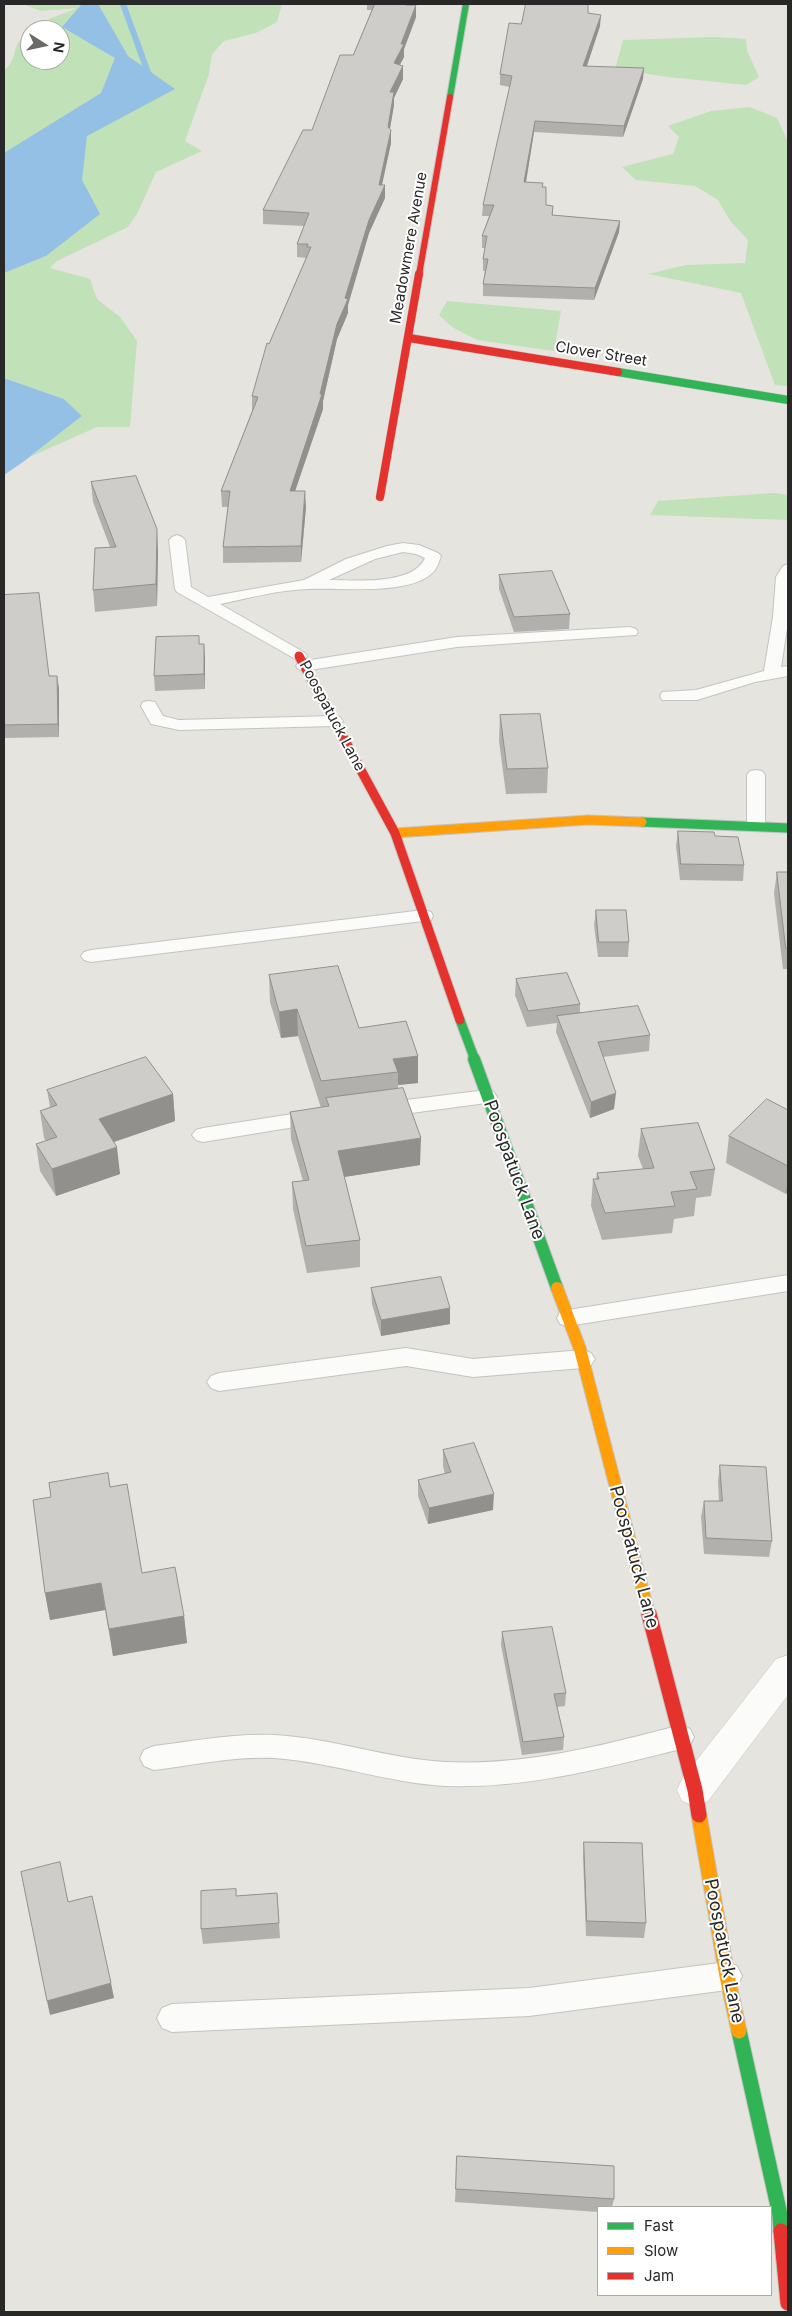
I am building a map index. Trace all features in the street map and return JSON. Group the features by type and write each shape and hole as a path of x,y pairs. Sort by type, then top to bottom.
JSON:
{"street":[{"name":"Meadowmere Avenue","path":"380,497 466,4"},
{"name":"Clover Street","path":"409,338 788,400"},
{"name":"Poospatuck Lane","path":"302,661 395,833 487,1097 583,1359 695,1790 727,1976 780,2215 788,2303"},
{"path":"395,833 588,820 788,828"},
{"path":"695,1790 788,1669"}],"lane":[{"name":"Poospatuck Lane","path":"177,540 183,589 302,661"},
{"path":"206,602 307,584 360,585 399,582 421,575 428,570 432,564 433,556 426,551 412,548 383,550 307,584"},
{"path":"772,674 781,617 784,577 788,569"},
{"path":"302,661 457,642 630,632"},
{"path":"668,696 697,695 752,678 788,671"},
{"path":"149,706 157,720 179,725 334,721"},
{"path":"756,775 756,826"},
{"path":"91,956 424,916"},
{"path":"365,1111 487,1097"},
{"path":"202,1135 337,1115"},
{"path":"568,1318 788,1283"},
{"path":"220,1382 406,1357 473,1368 583,1359"},
{"path":"154,1758 249,1748 288,1748 424,1771 468,1774 571,1762 630,1751 681,1737"},
{"path":"172,2018 529,2002 727,1976"}],"green space":[{"path":"22,4 282,4 277,22 256,33 224,41 212,54 209,74 185,141 202,151 156,172 137,214 128,227 57,261 50,268 90,279 97,299 120,317 137,341 130,427 97,427 30,457 82,416 64,399 4,378 4,273 46,256 4,246 4,70 12,60 20,40 20,70 70,70 70,20 48,20 77,8 41,11"},
{"path":"714,37 746,39 747,51 759,77 746,85 668,77 615,69 623,40"},
{"path":"750,107 777,118 788,142 788,386 775,385 741,293 648,274 686,265 745,263 748,240 731,222 718,200 695,186 636,180 622,167 673,154 679,137 668,126 711,111"},
{"path":"447,301 561,311 554,351 477,340 452,327 439,315"},
{"path":"774,493 788,495 788,520 650,515 658,501"}],"water":[{"path":"82,4 98,4 128,56 175,89 87,136 82,180 100,214 46,256 4,273 4,153 101,93 115,58 70,32 70,20 68,20"},
{"path":"4,378 64,399 82,416 4,475"}],"building":[{"path":"375,4 416,5 401,44 404,44 394,63 403,66 390,92 394,92 388,127 391,130 379,185 385,185 369,220 345,298 348,299 337,324 320,394 322,394 290,491 305,491 301,546 223,547 230,491 221,491 258,397 252,396 267,343 269,344 311,247 307,247 308,244 297,244 309,213 263,210 303,130 312,130 340,55 353,55"},
{"path":"526,4 588,4 588,13 601,15 583,66 644,68 624,126 535,121 524,182 543,183 542,187 546,187 546,205 553,206 552,215 620,221 595,288 483,284 488,259 483,259 487,236 482,236 494,205 483,205 512,76 500,74 509,23 521,24"},
{"path":"136,476 157,529 156,584 93,590 95,548 116,547 91,482"},
{"path":"552,571 570,614 514,617 499,575"},
{"path":"39,593 49,676 57,676 58,724 4,725 4,595"},
{"path":"199,636 199,644 204,644 204,674 154,676 156,637"},
{"path":"540,714 548,768 507,769 500,715"},
{"path":"678,831 714,832 715,836 738,837 744,865 681,864"},
{"path":"777,872 788,872 788,948 786,948"},
{"path":"596,910 626,910 629,942 599,942"},
{"path":"338,966 359,1028 406,1021 418,1056 393,1059 398,1072 321,1081 297,1009 279,1012 269,975"},
{"path":"567,973 580,1004 528,1011 516,979"},
{"path":"638,1006 650,1035 598,1042 616,1093 591,1102 557,1016"},
{"path":"146,1057 173,1094 99,1119 117,1147 52,1169 36,1144 57,1137 40,1111 57,1105 47,1090"},
{"path":"403,1088 421,1138 338,1151 360,1240 306,1246 292,1182 309,1180 290,1112 329,1106 326,1098"},
{"path":"767,1099 788,1110 788,1166 729,1136"},
{"path":"698,1123 715,1169 690,1172 697,1189 671,1192 675,1206 605,1213 593,1179 599,1179 597,1173 654,1168 641,1129"},
{"path":"441,1277 450,1308 381,1320 371,1288"},
{"path":"474,1443 494,1494 429,1508 418,1480 451,1472 443,1450"},
{"path":"720,1465 766,1467 772,1541 706,1538 704,1501 722,1501"},
{"path":"108,1473 110,1487 127,1484 142,1573 175,1567 184,1616 109,1629 101,1583 45,1593 33,1500 51,1497 49,1483"},
{"path":"552,1627 566,1693 554,1694 564,1737 523,1742 502,1632"},
{"path":"584,1842 642,1843 646,1923 587,1921"},
{"path":"60,1862 68,1902 92,1896 111,1983 47,2001 21,1872"},
{"path":"236,1889 236,1896 277,1893 279,1923 201,1929 201,1891"},
{"path":"457,2156 614,2166 614,2199 456,2189"}],"waterway":[{"path":"123,4 150,78 147,80"}],"traffic: fast":[{"path":"450,97 466,4"},
{"path":"618,372 788,400"},
{"path":"642,822 788,828"},
{"path":"460,1020 557,1288"},
{"path":"739,2031 780,2215 781,2231"}],"traffic: slow":[{"path":"395,833 588,820 642,822"},
{"path":"557,1288 580,1349 647,1607"},
{"path":"699,1815 727,1976 739,2031"}],"traffic: jam":[{"path":"380,497 450,97"},
{"path":"409,338 618,372"},
{"path":"299,656 395,833 460,1020"},
{"path":"647,1607 695,1790 699,1815"},
{"path":"781,2231 788,2303"}]}
